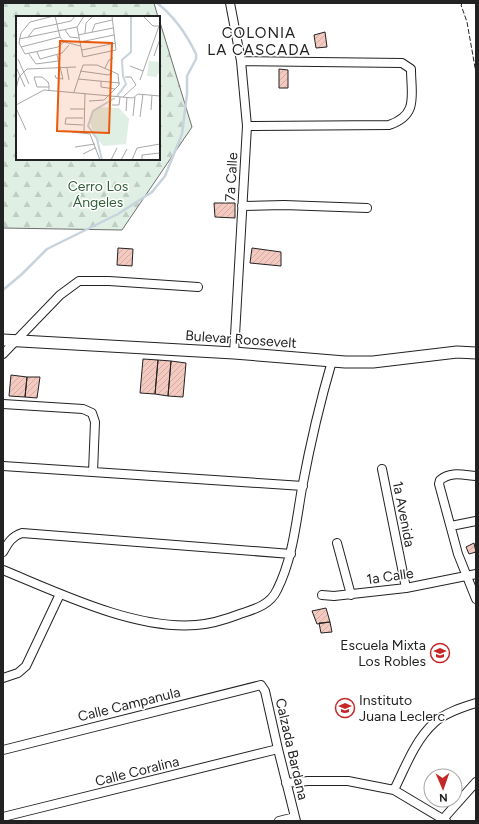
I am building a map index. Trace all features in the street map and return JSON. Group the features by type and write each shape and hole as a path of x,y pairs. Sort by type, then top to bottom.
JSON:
{"main road":[{"name":"Bulevar Roosevelt","path":"3,340 234,353 332,361 373,362 457,352 476,353"}],"street":[{"name":"7a Calle","path":"230,3 241,61 246,126 234,353"},
{"path":"241,61 402,63 411,69 411,107 407,116 399,122 388,125 246,126"},
{"path":"242,206 284,205 367,208"},
{"path":"3,354 60,295 80,281 110,281 198,287"},
{"path":"3,570 60,594 136,620 166,625 197,625 228,618 257,608 270,600 277,591 291,554 303,486 332,361"},
{"path":"3,404 83,409 92,413 96,422 93,472"},
{"path":"3,466 303,486"},
{"name":"1a Avenida","path":"382,469 406,588"},
{"path":"476,476 456,474 447,475 440,480 439,484 464,576 476,599"},
{"path":"451,526 476,521"},
{"path":"3,552 16,534 22,533 291,554"},
{"path":"337,543 351,595"},
{"name":"1a Calle","path":"322,595 351,595 406,588 476,574"},
{"path":"3,678 18,673 26,666 60,594"},
{"name":"Calzada Bardana","path":"261,685 265,691 286,783 296,819"},
{"name":"Calle Campanula","path":"3,750 261,685"},
{"path":"394,790 421,739 434,722 453,712 476,703"},
{"name":"Calle Coralina","path":"3,818 278,749"},
{"path":"286,783 308,781 348,781 394,790 445,820 476,782"},
{"path":"279,821 296,819"}],"green space":[{"name":"Cerro Los Ángeles","path":"3,3 154,3 158,16 16,16 16,160 160,160 160,22 192,127 122,230 3,228"}],"building":[{"path":"325,32 327,47 316,48 314,35"},
{"path":"279,69 288,70 288,88 279,88"},
{"path":"214,203 235,203 235,218 215,217"},
{"path":"118,248 133,249 132,266 117,265"},
{"path":"252,248 281,252 281,266 250,263"},
{"path":"143,359 158,360 155,394 140,393"},
{"path":"158,360 171,361 168,396 155,394"},
{"path":"171,361 186,363 183,397 168,396"},
{"path":"11,375 27,377 25,397 9,396"},
{"path":"27,377 40,377 37,398 25,397"},
{"path":"474,543 476,552 469,554 466,547"},
{"path":"326,608 330,622 317,624 312,611"},
{"path":"330,622 332,632 321,633 319,623"}],"waterway":[{"path":"3,290 22,274 47,249 118,214 152,192 165,176 182,134 187,94 187,76 196,59 196,54 180,26 157,3"}],"fence":[{"path":"463,3 461,5 467,22 476,73"}],"place":[{"name":"Escuela Mixta Los Robles","path":"440,653"},
{"name":"Instituto Juana Leclerc","path":"345,708"}],"district":[{"name":"COLONIA LA CASCADA","path":"259,42"}]}
